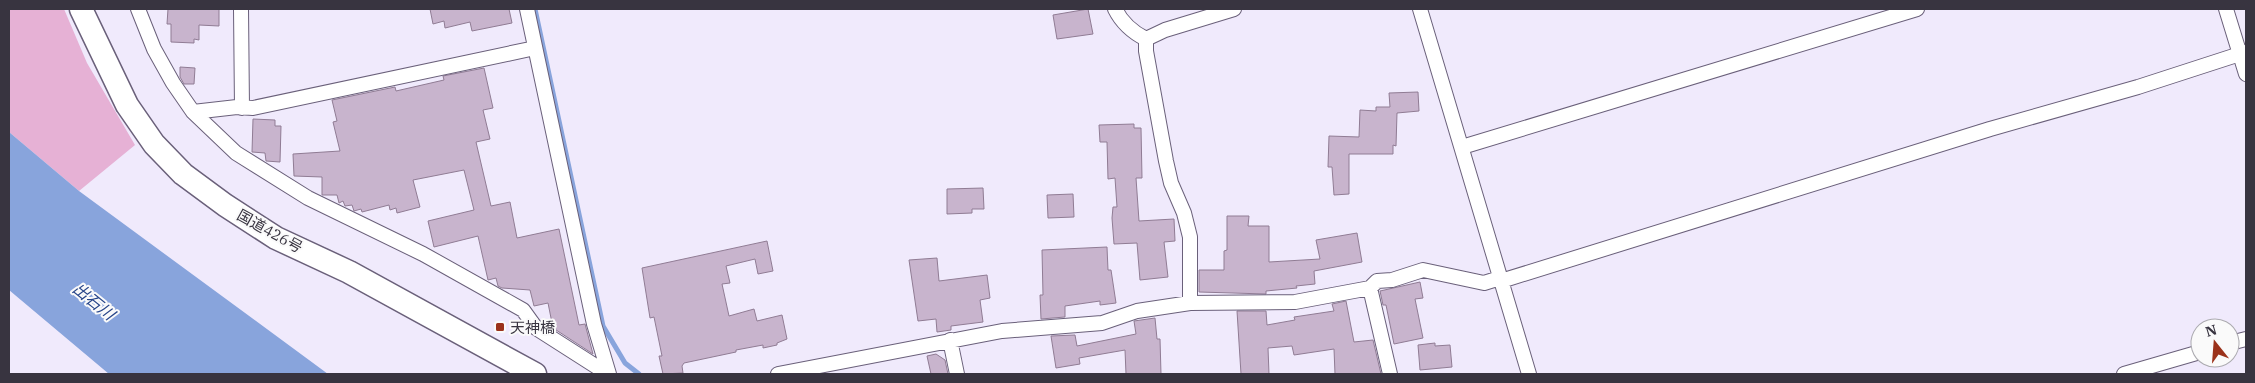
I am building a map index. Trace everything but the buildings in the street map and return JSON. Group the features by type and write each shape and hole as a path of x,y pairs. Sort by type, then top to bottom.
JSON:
{"highway":[{"name":"国道426号","path":"81,9 127,105 154,144 183,174 225,205 276,238 349,272 535,374"}],"street":[{"path":"138,9 154,49 173,83 193,112 236,153 308,198 423,254 523,310 536,328 609,374"},
{"path":"241,9 242,108"},
{"path":"527,9 594,324 609,374"},
{"path":"1115,9 1133,33 1146,39"},
{"path":"1146,39 1165,30 1234,9"},
{"path":"1420,9 1529,374"},
{"path":"1462,147 1917,9"},
{"path":"2226,9 2243,53 2246,74"},
{"path":"1146,39 1146,50 1166,162 1184,213 1190,237 1190,303"},
{"path":"193,112 253,108 535,48"},
{"path":"778,374 1002,331 1102,323 1137,310 1190,303 1295,302 1370,288 1378,281 1392,280 1423,270 1484,284 1990,129 2138,87 2243,53"},
{"path":"1370,288 1390,374"},
{"path":"950,340 957,374"},
{"path":"2124,374 2190,355"}],"shaded area":[{"path":"9,9 64,9 87,63 135,145 79,191 9,132"}],"water":[{"name":"出石川","path":"9,132 79,191 328,374 109,374 9,290"}],"waterway":[{"path":"535,9 603,326 625,363 639,374"}],"place":[{"name":"天神橋","path":"500,327"}]}
